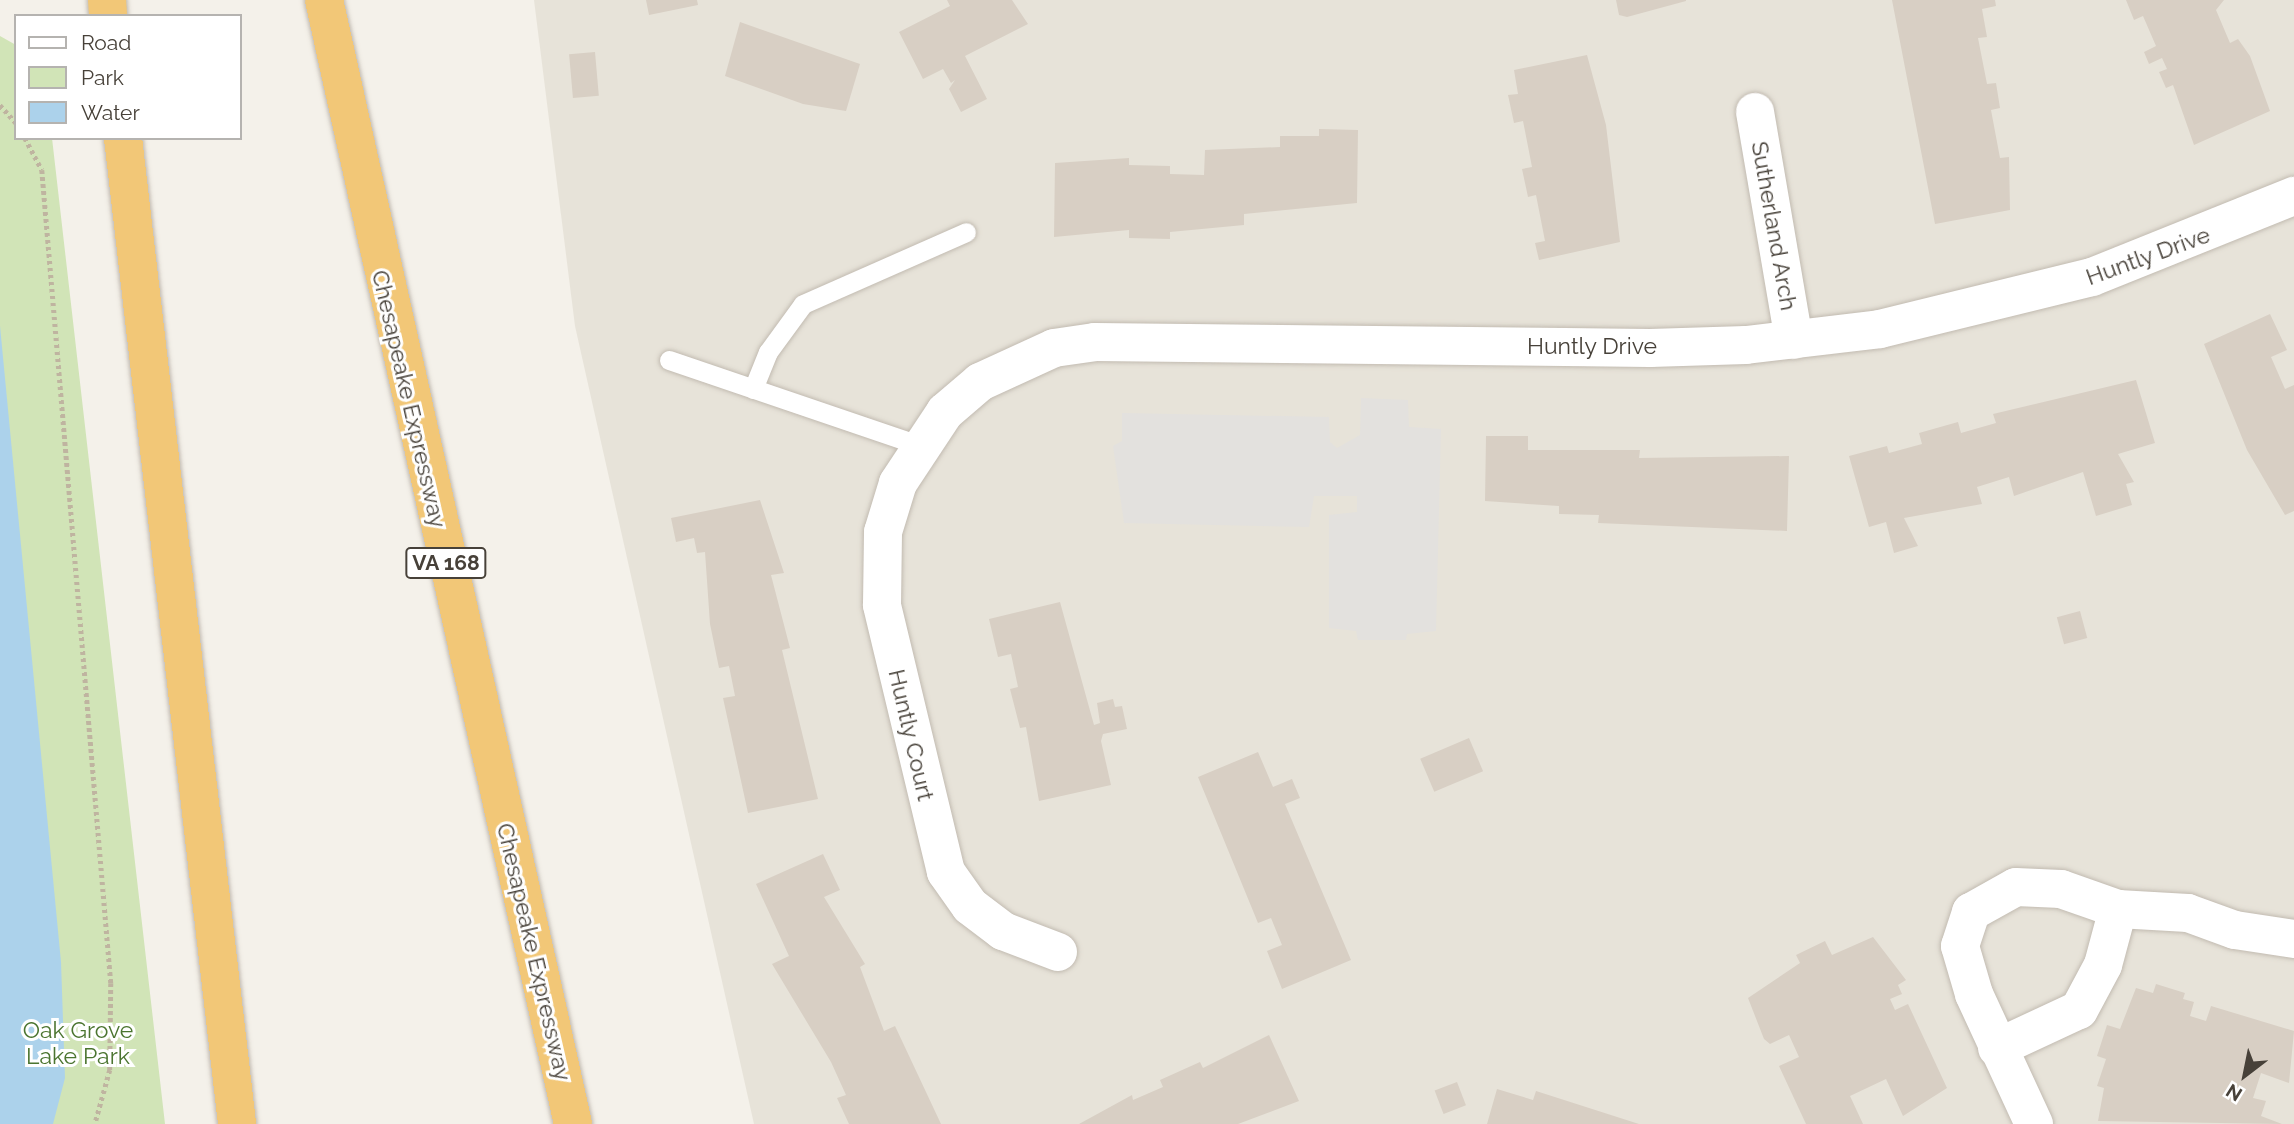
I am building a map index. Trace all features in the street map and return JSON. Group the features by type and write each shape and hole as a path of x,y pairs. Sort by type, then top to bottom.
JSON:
{"highway":[{"name":"Chesapeake Expressway","path":"324,0 573,1124"},
{"path":"123,140 237,1124"}],"street":[{"name":"Sutherland Arch","path":"1755,112 1794,340"},
{"name":"Huntly Drive","path":"915,452 980,382 1054,348 1095,342 1650,348 1794,340 1983,308 2092,278 2294,196"},
{"name":"Huntly Court","path":"915,452 883,532 882,605 934,839 970,906 1003,931 1058,952"},
{"path":"2034,1124 1997,1048 1960,946 1971,912 2016,887 2061,889 2118,909 2188,914 2235,930 2294,939"},
{"path":"1997,1048 2079,1010 2103,965 2118,909"}],"lane":[{"path":"753,389 768,352 803,304 966,232"},
{"path":"669,360 753,389 915,452"}],"path":[{"path":"0,105 14,121"},
{"path":"25,140 43,170 111,983 110,1070 95,1124"}],"shaded area":[{"path":"534,0 2294,0 2294,1124 754,1124 575,326"},
{"path":"1361,398 1408,400 1409,427 1441,429 1436,631 1407,634 1406,640 1358,640 1356,631 1329,628 1329,515 1357,512 1357,496 1314,496 1309,527 1124,523 1113,446 1122,441 1122,413 1329,417 1330,442 1337,448 1360,435"}],"green space":[{"name":"Oak Grove Lake Park","path":"0,36 14,44 14,140 52,140 165,1124 0,1124"}],"water":[{"path":"0,326 61,962 65,1078 53,1124 0,1124"}],"building":[{"path":"646,0 697,0 698,5 649,15"},
{"path":"947,0 1012,0 1028,24 965,56 987,99 961,112 949,89 955,80 951,83 943,69 923,79 899,32 950,6"},
{"path":"1616,0 1686,1 1627,17 1619,15"},
{"path":"1892,0 1995,0 1996,6 1982,9 1987,37 1978,38 1987,84 1996,83 2000,108 1991,110 2000,158 2009,157 2010,210 1935,224"},
{"path":"2126,0 2224,0 2216,10 2230,43 2238,39 2250,56 2270,111 2194,145 2173,85 2166,88 2159,72 2167,69 2162,58 2149,64 2144,52 2156,46 2143,16 2134,20"},
{"path":"740,22 860,64 846,111 803,104 725,76"},
{"path":"595,52 599,96 573,98 569,54"},
{"path":"1587,55 1606,125 1620,242 1539,260 1535,243 1545,241 1536,195 1528,197 1522,169 1532,167 1523,121 1514,123 1508,95 1518,94 1514,70"},
{"path":"1319,129 1358,130 1357,203 1244,214 1244,225 1170,232 1170,239 1129,238 1129,230 1054,237 1055,163 1129,158 1129,165 1170,166 1170,174 1204,175 1205,150 1280,147 1280,136 1319,136"},
{"path":"2270,314 2287,350 2271,357 2285,389 2294,385 2294,511 2285,515 2247,450 2204,344"},
{"path":"2136,380 2155,443 2118,454 2134,482 2126,484 2132,505 2096,516 2083,472 2014,496 2009,477 1977,487 1982,504 1904,518 1918,546 1894,553 1886,522 1869,527 1849,456 1887,446 1889,453 1922,444 1919,433 1958,422 1961,433 1996,423 1993,414"},
{"path":"1486,436 1528,436 1528,450 1640,450 1639,458 1789,456 1787,531 1598,523 1599,515 1559,514 1559,506 1485,501"},
{"path":"760,500 784,573 771,575 790,648 782,650 818,799 748,813 723,698 735,696 729,666 719,668 710,624 705,552 697,553 694,538 676,542 671,518"},
{"path":"1060,602 1094,725 1100,723 1097,703 1113,699 1115,707 1122,706 1127,729 1103,734 1101,741 1111,785 1039,801 1026,727 1020,728 1010,689 1018,687 1011,654 998,657 989,619"},
{"path":"2080,611 2087,638 2064,644 2057,617"},
{"path":"1469,738 1483,771 1434,792 1420,759"},
{"path":"1258,752 1273,787 1292,779 1300,798 1285,804 1351,960 1282,989 1267,951 1282,945 1271,918 1258,923 1198,777"},
{"path":"823,854 840,890 824,897 865,964 860,967 884,1031 895,1026 941,1124 849,1124 837,1098 846,1095 831,1062 772,964 789,956 756,884"},
{"path":"1873,937 1906,980 1898,985 1902,994 1890,999 1895,1010 1908,1004 1947,1088 1903,1116 1886,1079 1850,1096 1863,1124 1806,1124 1779,1066 1799,1057 1789,1035 1770,1044 1764,1039 1748,998 1800,963 1796,955 1825,941 1832,955"},
{"path":"2156,984 2185,993 2183,999 2194,1002 2190,1016 2206,1021 2211,1006 2294,1031 2289,1083 2261,1073 2253,1098 2266,1101 2261,1116 2282,1124 2098,1121 2104,1088 2097,1086 2106,1059 2097,1056 2107,1025 2120,1029 2136,988 2153,993"},
{"path":"1269,1035 1299,1101 1238,1124 1079,1124 1132,1095 1133,1100 1163,1087 1160,1080 1200,1062 1203,1068"},
{"path":"1457,1082 1466,1105 1444,1114 1435,1091"},
{"path":"1497,1089 1533,1100 1536,1091 1639,1124 1487,1124"}]}
